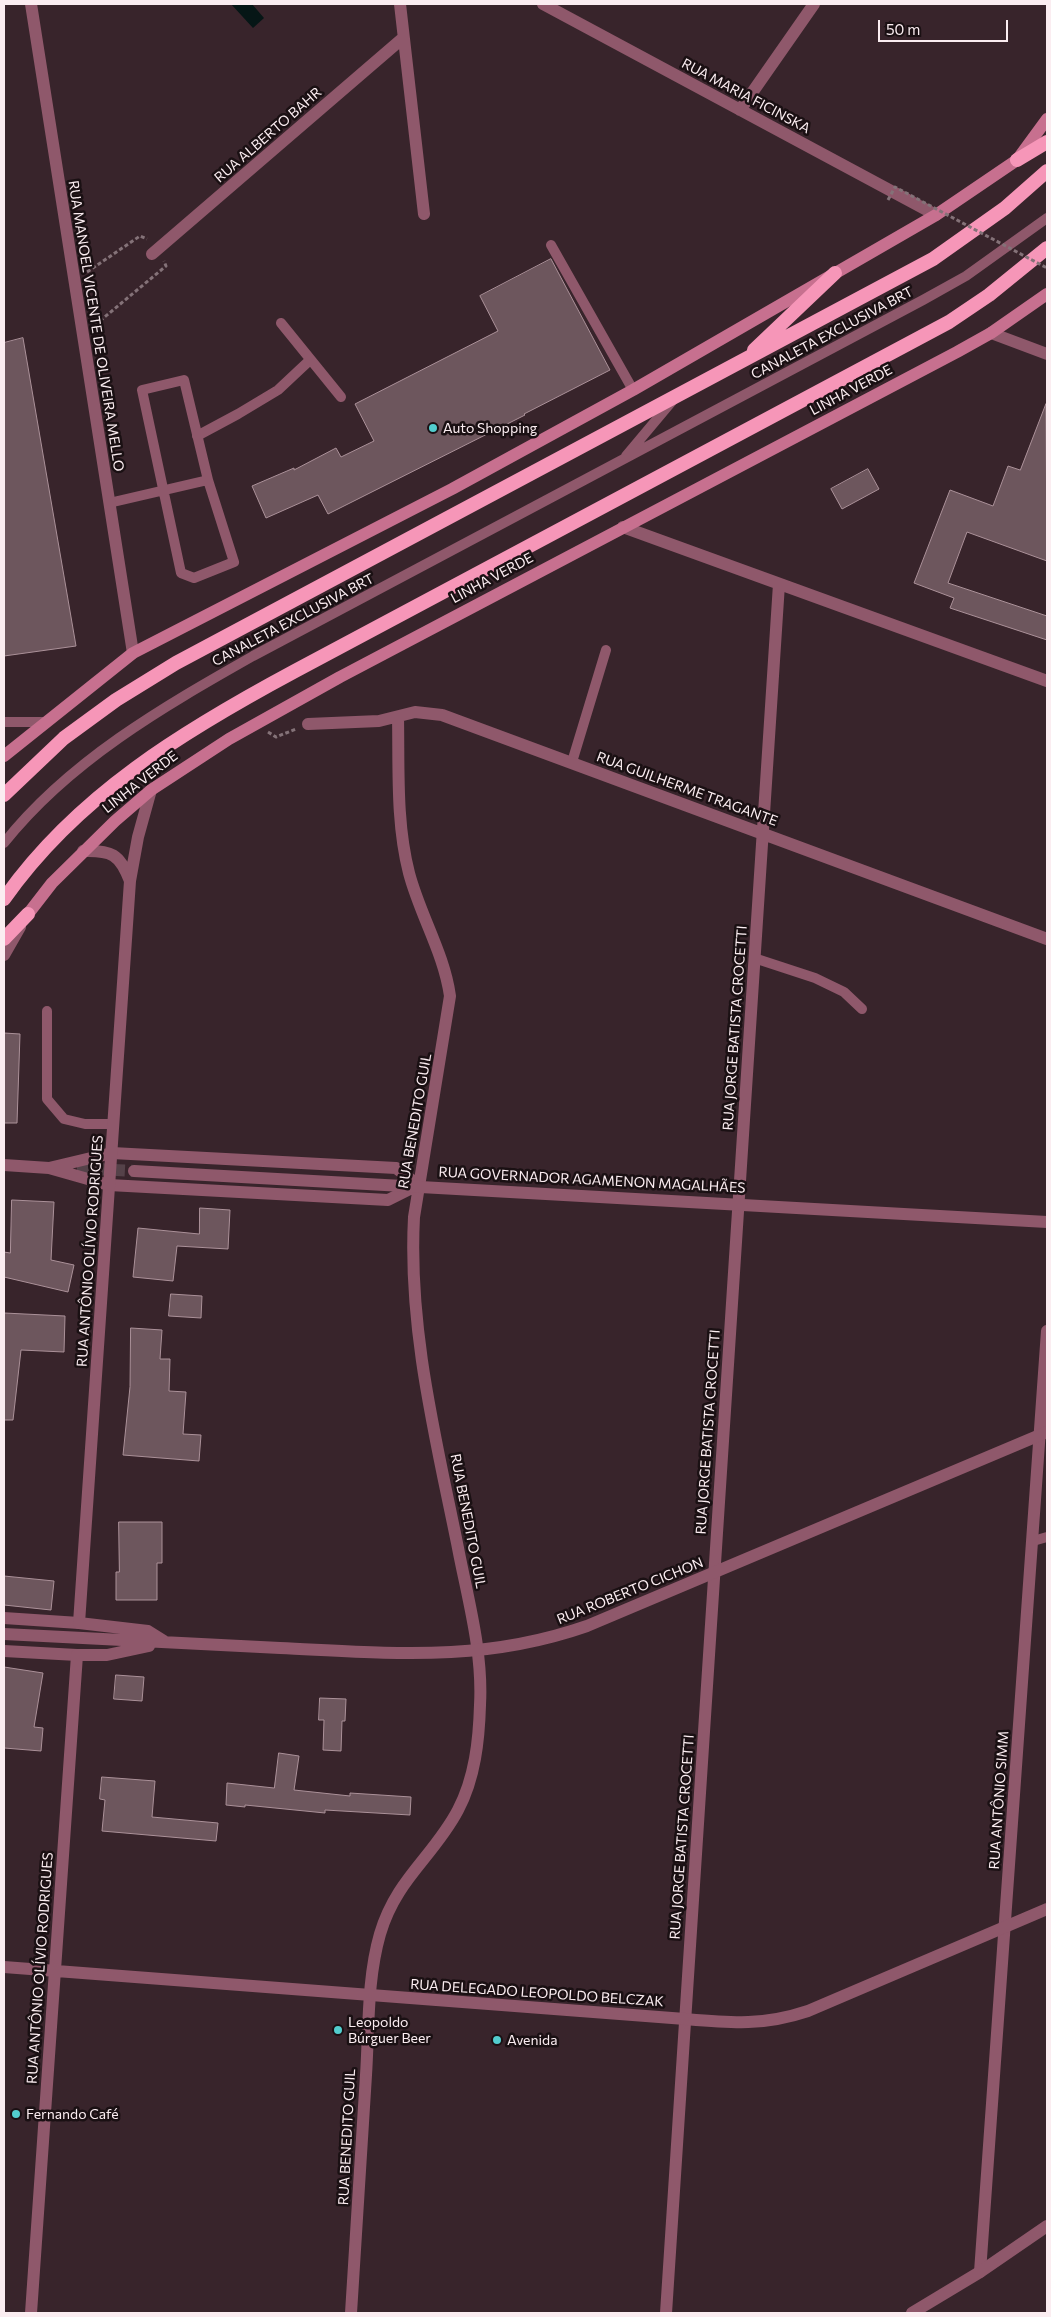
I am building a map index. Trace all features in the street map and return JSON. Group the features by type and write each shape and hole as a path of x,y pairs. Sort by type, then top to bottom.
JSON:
{"highway":[{"path":"1017,160 1047,142"},
{"path":"4,795 64,738 116,700 176,663 932,259 1005,208 1047,171"},
{"name":"LINHA VERDE","path":"4,899 41,851 77,816 117,782 190,729 263,688 949,322 989,295 1047,248"},
{"path":"741,362 835,273"},
{"path":"4,939 28,914"}],"main road":[{"path":"4,756 133,653 452,488 633,390 936,215 1017,160 1047,119"},
{"name":"LINHA VERDE","path":"28,914 52,883 82,852 151,790 256,724 340,676 991,333 1047,294"}],"street":[{"name":"RUA MANOEL VICENTE DE OLIVEIRA MELLO","path":"31,4 133,653"},
{"path":"400,4 424,214"},
{"name":"RUA MARIA FICINSKA","path":"543,4 936,215"},
{"path":"740,110 814,4"},
{"name":"RUA ALBERTO BAHR","path":"155,252 403,38"},
{"path":"991,333 1047,354"},
{"path":"623,527 1047,681"},
{"name":"RUA JORGE BATISTA CROCETTI","path":"666,2313 779,584"},
{"name":"RUA GUILHERME TRAGANTE","path":"308,724 365,722 398,717 415,712 442,714 1047,939"},
{"name":"RUA BENEDITO GUIL","path":"351,2313 371,1995 379,1937 387,1913 410,1874 448,1826 465,1796 476,1752 481,1702 479,1651 420,1348 413,1240 418,1185 450,996 448,978 419,903 403,849 398,717"},
{"name":"RUA ANTÔNIO OLÍVIO RODRIGUES","path":"79,1623 130,881 138,837 151,790"},
{"path":"82,852 100,851 110,854 118,859 130,881"},
{"name":"LINHA VERDE","path":"4,955 28,914"},
{"path":"4,1166 50,1168 109,1185 388,1200 418,1185 396,1168 112,1153 50,1168"},
{"name":"RUA GOVERNADOR AGAMENON MAGALHÃES","path":"134,1171 418,1185 1047,1222"},
{"name":"RUA ANTÔNIO SIMM","path":"980,2272 1034,1541 1044,1434 1047,1331"},
{"name":"RUA ROBERTO CICHON","path":"4,1634 393,1653 479,1651 532,1643 587,1626 1044,1434"},
{"path":"4,1618 79,1623 148,1632 167,1643"},
{"name":"RUA ROBERTO CICHON","path":"4,1652 76,1656 107,1655 167,1643"},
{"name":"RUA ANTÔNIO OLÍVIO RODRIGUES","path":"31,2313 76,1656"},
{"name":"RUA DELEGADO LEOPOLDO BELCZAK","path":"4,1967 740,2023 784,2018 808,2011 1047,1909"},
{"path":"912,2313 980,2272 1047,2226"}],"lane":[{"name":"CANALETA EXCLUSIVA BRT","path":"4,843 60,784 109,744 172,702 253,656 966,276 1047,218"},
{"path":"551,245 633,390"},
{"path":"281,323 341,397"},
{"path":"197,436 278,390 310,360"},
{"path":"184,380 197,436 208,480 234,562 194,578 181,573 142,390 184,380"},
{"name":"CANALETA EXCLUSIVA BRT","path":"622,461 676,397"},
{"path":"109,503 208,480"},
{"path":"572,762 606,650"},
{"path":"4,722 45,722"},
{"path":"754,958 822,981 844,992 862,1009"},
{"path":"47,1010 47,1099 64,1119 86,1124 114,1124"},
{"path":"1034,1541 1047,1537"}],"path":[{"path":"888,200 895,187 1047,268"},
{"path":"74,281 140,236 149,239 155,252 166,266 82,335"},
{"path":"256,724 276,738 308,724"}],"shaded area":[{"path":"231,4 252,4 264,18 253,28"}],"building":[{"path":"551,259 610,370 328,514 318,495 266,518 252,486 294,468 294,470 336,448 341,457 374,441 355,404 498,331 480,296"},
{"path":"23,338 76,646 4,656 4,343"},
{"path":"1046,404 1047,561 967,532 948,583 1047,616 1047,640 950,608 954,598 914,583 950,490 993,506 1008,466 1020,470"},
{"path":"868,469 879,489 842,509 831,489"},
{"path":"4,1033 20,1034 17,1123 4,1123"},
{"path":"12,1200 54,1202 51,1260 74,1265 68,1292 4,1277 4,1252 10,1253"},
{"path":"200,1208 230,1210 228,1249 177,1246 173,1281 133,1277 138,1228 199,1234"},
{"path":"171,1294 202,1296 201,1318 169,1316"},
{"path":"4,1313 65,1316 64,1352 21,1350 13,1420 4,1420"},
{"path":"131,1328 162,1330 160,1359 170,1359 169,1391 186,1392 183,1434 201,1435 199,1461 123,1455 130,1387"},
{"path":"119,1522 162,1522 162,1563 157,1563 157,1600 116,1600 116,1572 119,1572"},
{"path":"4,1576 54,1581 51,1610 4,1605"},
{"path":"4,1667 43,1673 34,1727 43,1728 41,1751 4,1748"},
{"path":"116,1675 144,1677 142,1701 114,1699"},
{"path":"320,1698 346,1699 345,1721 342,1721 341,1751 323,1750 324,1720 319,1720"},
{"path":"279,1753 299,1756 294,1790 350,1796 350,1793 411,1797 410,1815 325,1810 325,1813 245,1805 245,1807 226,1805 227,1783 274,1788"},
{"path":"102,1777 155,1781 152,1817 218,1823 216,1841 102,1831 105,1800 100,1799"}],"tunnel":[{"path":"59,1167 134,1171"}],"place":[{"name":"Auto Shopping","path":"433,428"},
{"name":"Leopoldo Búrguer Beer","path":"338,2030"},
{"name":"Avenida","path":"497,2040"},
{"name":"Fernando Café","path":"16,2114"}]}
